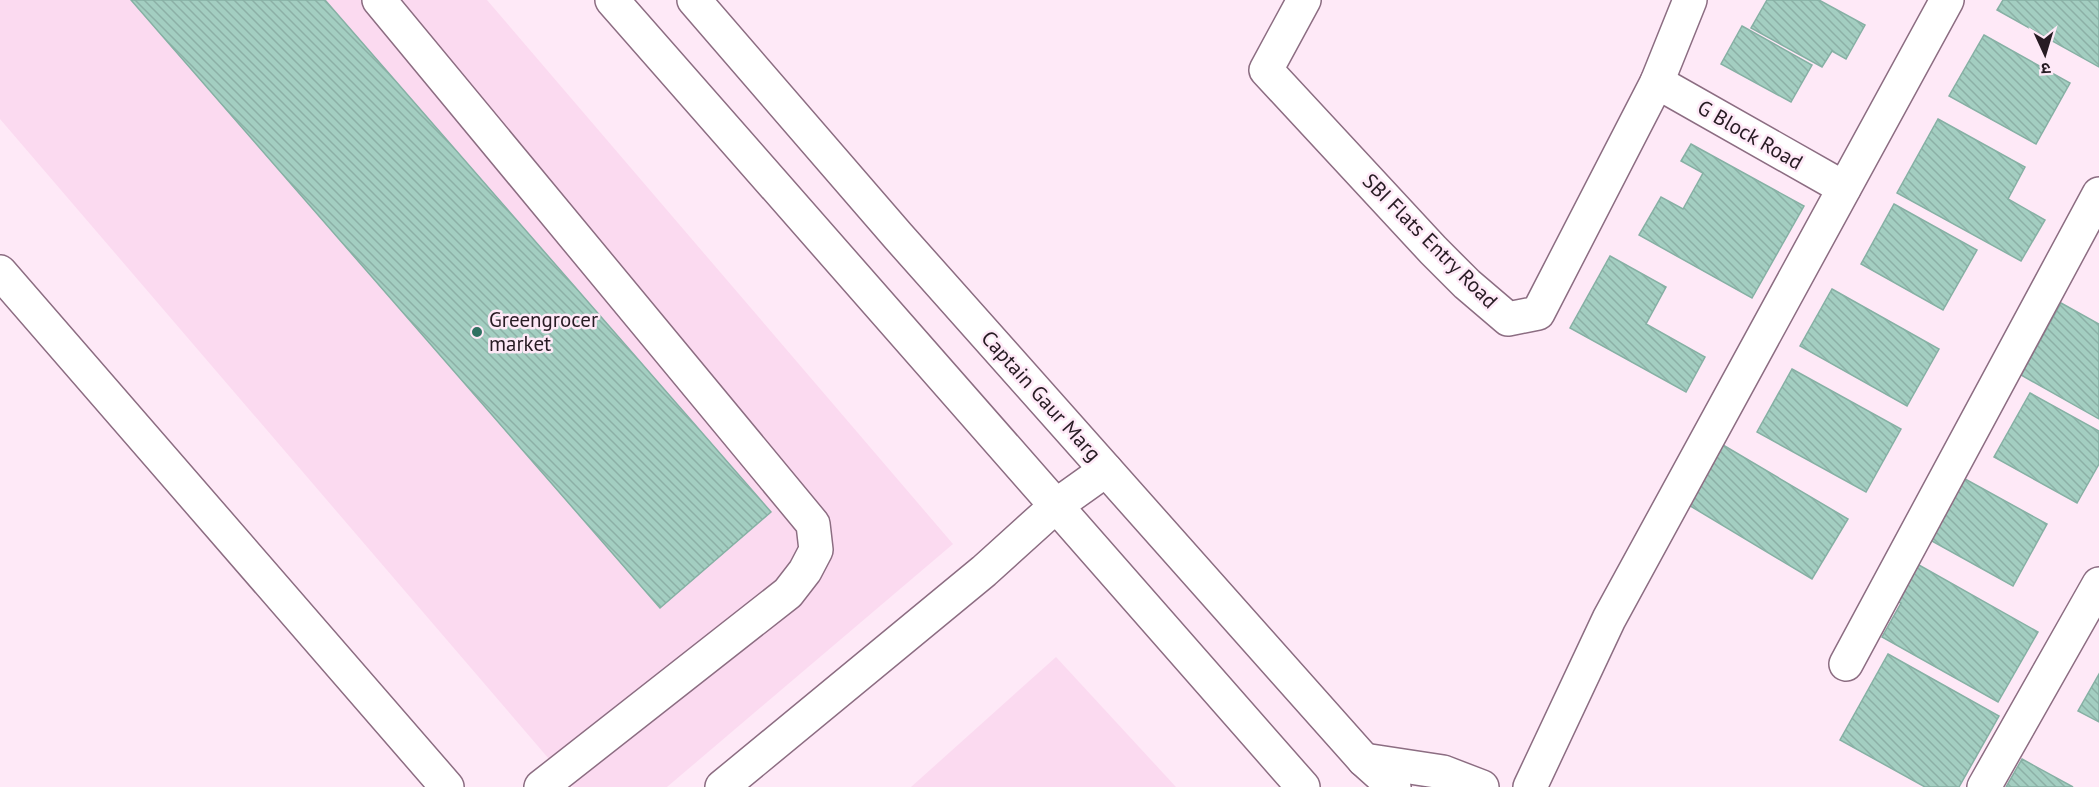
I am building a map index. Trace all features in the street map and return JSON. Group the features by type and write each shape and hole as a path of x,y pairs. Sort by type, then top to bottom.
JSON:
{"street":[{"path":"379,0 813,524 816,550 805,570 788,592 541,787"},
{"path":"612,0 1303,787"},
{"name":"Captain Gaur Marg","path":"694,0 898,236 1364,759 1394,787"},
{"name":"SBI Flats Entry Road","path":"1304,0 1266,70 1433,250 1467,284 1508,319 1538,313 1657,82 1690,0"},
{"path":"1530,787 1609,619 1947,0"},
{"name":"G Block Road","path":"1657,82 1844,188"},
{"path":"1846,664 2099,194"},
{"path":"0,272 447,787"},
{"path":"735,784 984,571 1057,505 1107,470"},
{"path":"1984,787 2099,584"},
{"path":"1364,759 1443,772 1482,787"}],"shaded area":[{"name":"Greengrocer market","path":"0,0 487,0 953,544 667,787 573,787 0,119"},
{"path":"1056,657 1176,787 911,787"}],"building":[{"path":"131,0 325,0 771,512 660,608"},
{"path":"1767,0 1819,0 1865,25 1846,59 1832,51 1822,67 1751,28"},
{"path":"2003,0 2099,0 2099,67 1997,10"},
{"path":"1742,26 1812,65 1791,102 1721,64"},
{"path":"1984,35 2070,83 2036,144 1949,96"},
{"path":"1938,119 2025,167 2008,199 2045,220 2021,261 1897,193"},
{"path":"1691,144 1804,206 1752,298 1639,235 1661,197 1683,209 1703,173 1681,161"},
{"path":"1894,204 1977,250 1943,310 1861,264"},
{"path":"1610,256 1666,287 1646,324 1705,357 1686,392 1570,328"},
{"path":"1832,289 1939,349 1907,406 1800,346"},
{"path":"2061,303 2099,324 2099,419 2021,375"},
{"path":"1792,369 1901,429 1866,492 1757,432"},
{"path":"2030,393 2099,431 2099,464 2077,503 1994,457"},
{"path":"1723,445 1848,519 1812,579 1687,504"},
{"path":"1956,474 2047,524 2013,586 1921,535"},
{"path":"1910,560 2038,632 1998,702 1882,637 1901,603 1889,597"},
{"path":"1888,654 1999,716 1959,787 1925,787 1840,740"},
{"path":"2099,674 2099,722 2078,711"},
{"path":"2022,759 2073,787 2006,787"}],"place":[{"name":"Greengrocer market","path":"477,332"}]}
